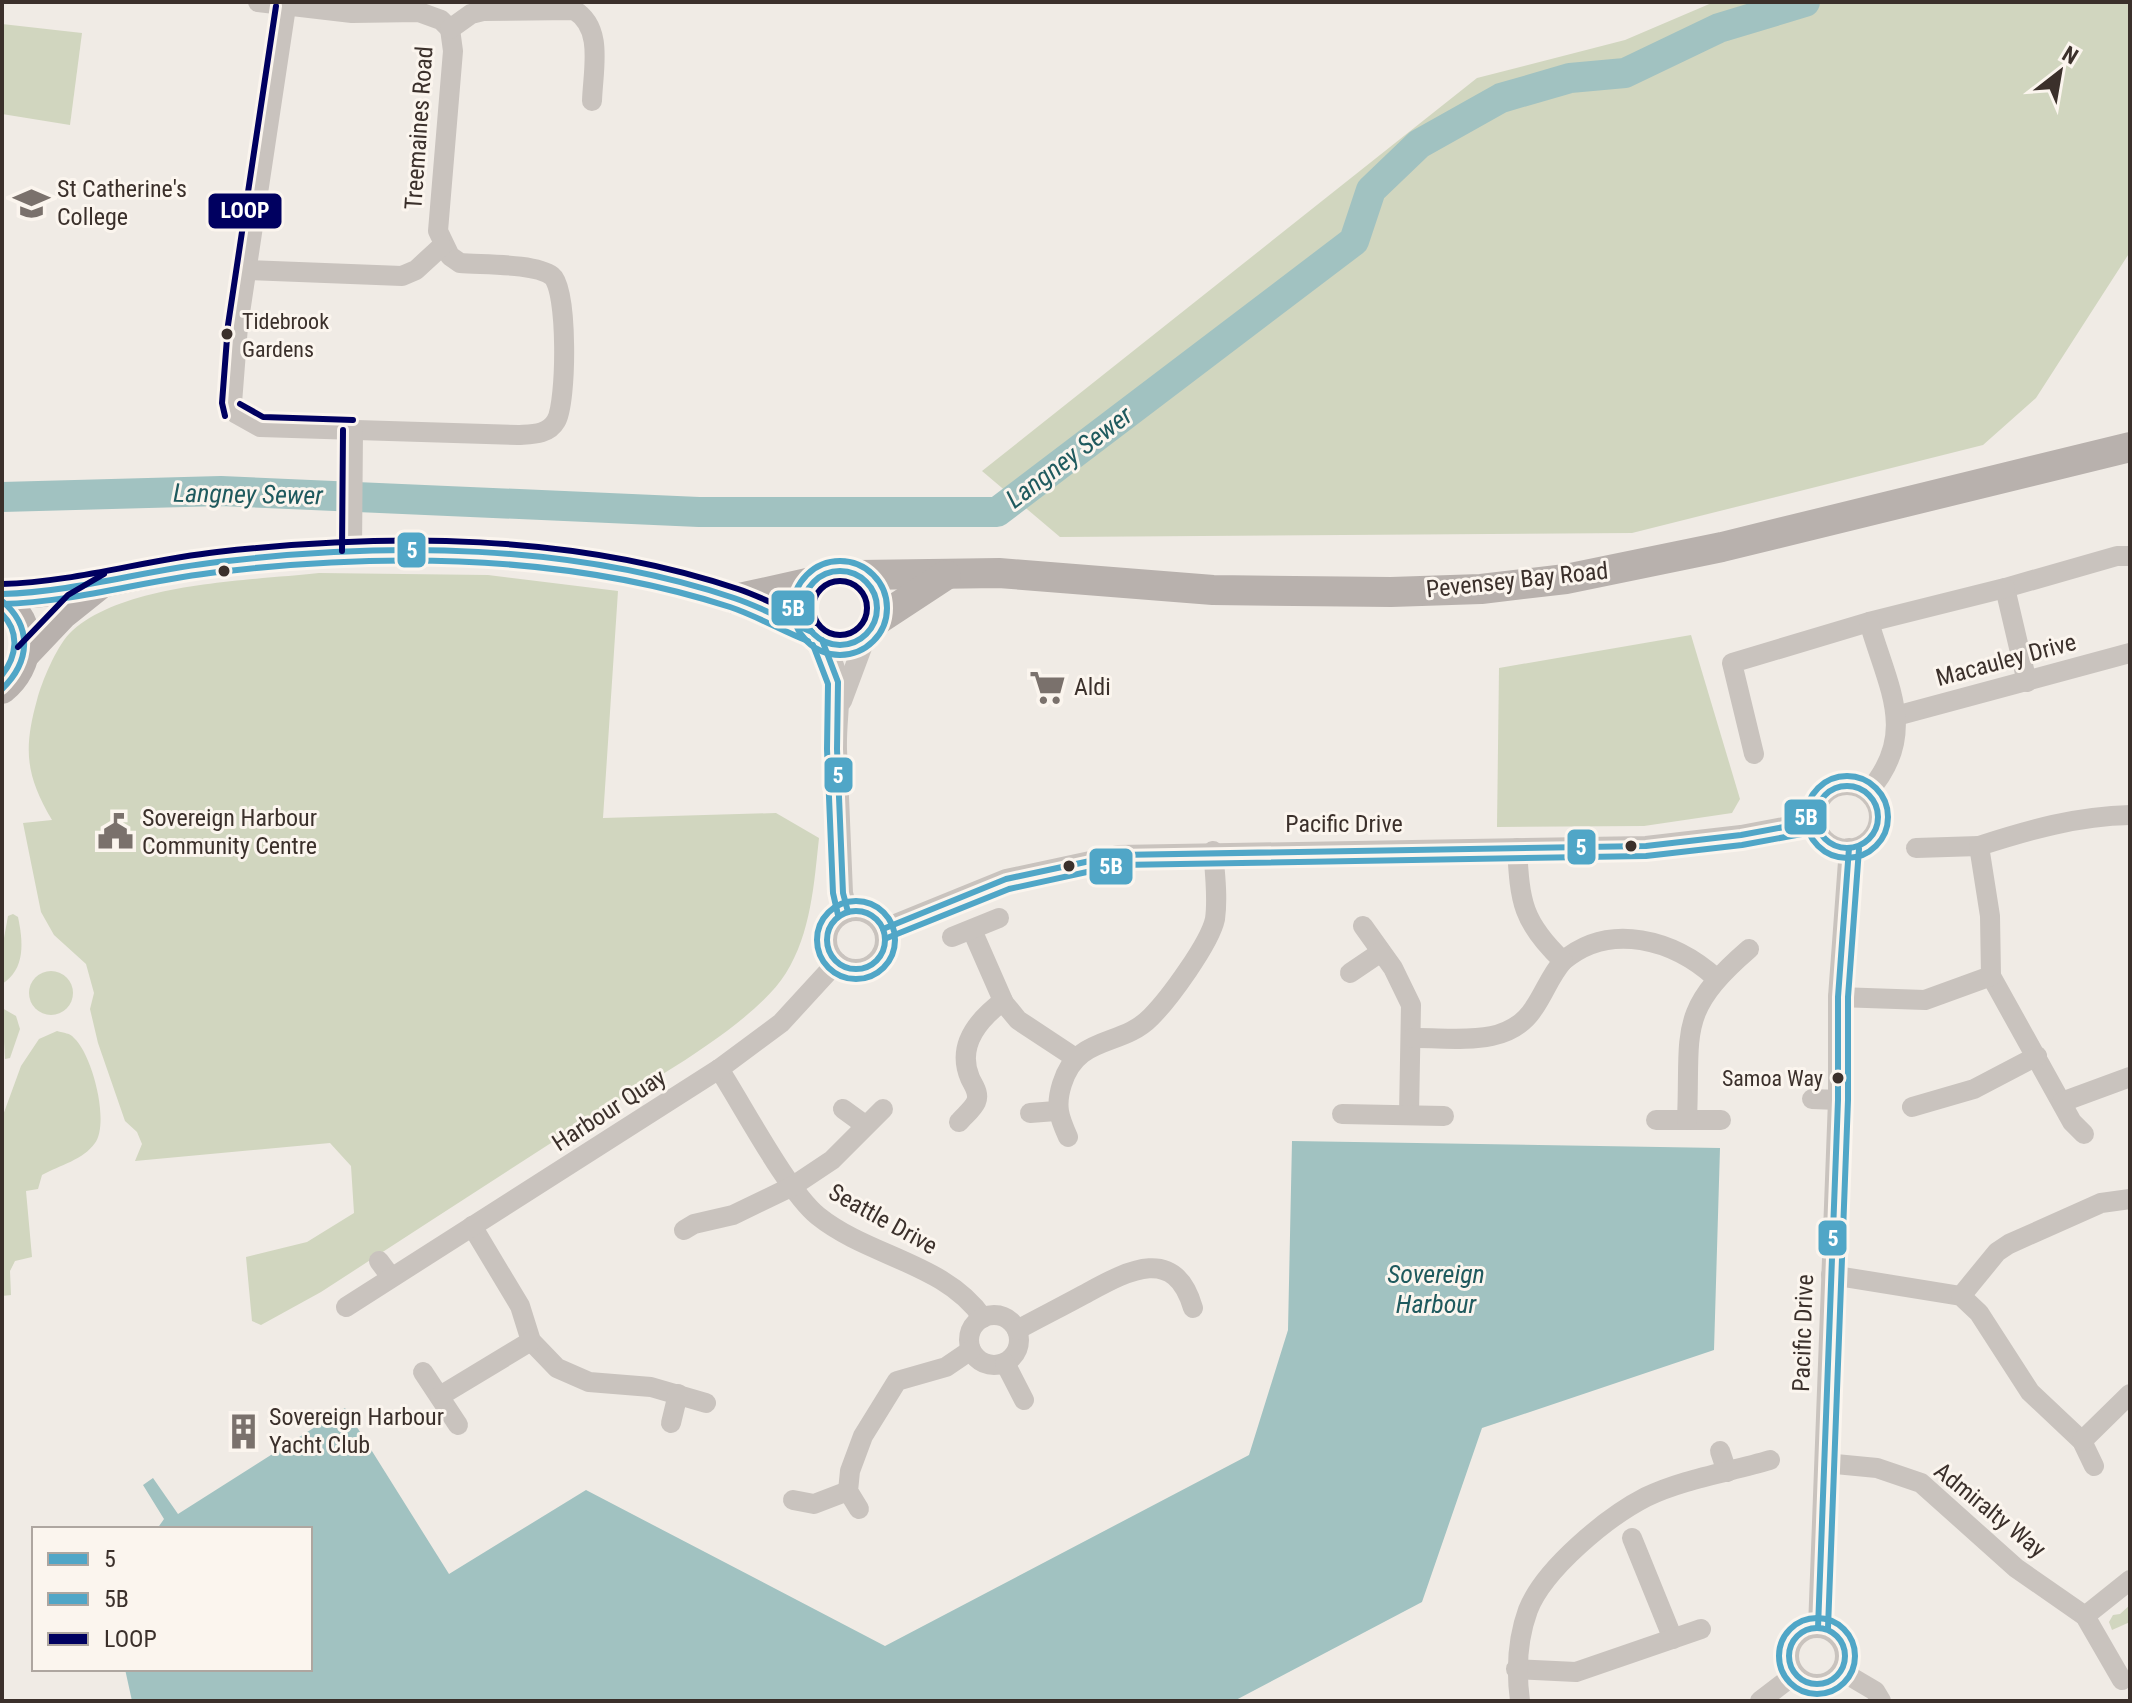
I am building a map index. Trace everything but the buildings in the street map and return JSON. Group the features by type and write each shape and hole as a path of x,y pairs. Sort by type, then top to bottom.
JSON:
{"main road":[{"name":"Pevensey Bay Road","path":"860,575 999,573 1213,590 1391,592 1481,589 1566,579 1722,547 2126,448"},
{"path":"2,594 44,594 214,562 352,551 455,553 602,565 735,599 817,636 846,645 946,575"},
{"path":"735,599 812,582 835,570 860,575 876,595 872,627"},
{"path":"812,582 803,602 803,613 817,636"},
{"path":"2,689 14,678 26,653 63,614 100,585"},
{"path":"2,601 19,618 26,653"}],"street":[{"path":"258,2 352,13 419,12 441,20 450,29 471,14 483,11 574,10 587,17 594,30 592,101"},
{"path":"247,270 402,276 416,270 442,246 460,263 540,269 554,277 564,302 561,403 555,424 542,433 518,435 260,427 235,413 232,403 238,326 286,7"},
{"name":"Treemaines Road","path":"442,246 438,231 453,51 450,29"},
{"path":"352,551 353,430"},
{"path":"1754,754 1732,663 1869,622 2124,556"},
{"path":"2005,588 2027,682"},
{"path":"1868,792 1892,758 1897,741 1896,716 1869,622"},
{"path":"848,912 843,893 837,743 842,701 872,627"},
{"path":"817,636 835,663 842,701"},
{"name":"Macauley Drive","path":"1896,716 2130,653"},
{"path":"1844,785 1868,792 1879,810 1879,821 1869,840 1849,848 1827,841 1816,821 1816,808 1832,789 1844,785"},
{"path":"1916,848 1979,846 2039,827 2098,816 2130,815"},
{"name":"Pacific Drive","path":"883,929 1006,879 1092,858 1213,851 1646,846 1741,835 1816,821"},
{"path":"1979,846 1990,916 1991,976 2072,1122 2084,1134"},
{"path":"1517,848 1520,896 1528,922 1563,961"},
{"name":"Pacific Drive","path":"1818,1628 1838,1100 1838,997 1849,848"},
{"path":"1068,1137 1056,1111 1064,1078 1074,1057 1147,1020 1196,955 1215,919 1213,851"},
{"path":"848,912 869,914 883,929 882,954 870,967 853,970 837,962 830,954 828,934 839,917 848,912"},
{"path":"952,937 999,918"},
{"path":"1363,926 1411,1005 1413,1038 1409,1115"},
{"path":"972,930 1003,1001 1018,1020 1074,1057"},
{"path":"1413,1038 1482,1038 1507,1032 1535,1008 1547,981 1563,961 1598,941 1631,938 1685,954 1716,978"},
{"path":"1687,1120 1691,1021 1716,978 1749,949"},
{"path":"1350,973 1381,952"},
{"name":"Harbour Quay","path":"346,1307 385,1269 472,1226 719,1069 781,1023 837,962"},
{"path":"1838,997 1925,1000 1991,976"},
{"path":"959,1122 976,1102 977,1092 967,1070 969,1040 986,1014 1003,1001"},
{"path":"1912,1107 1974,1089 2037,1056"},
{"name":"Seattle Drive","path":"719,1069 793,1186 820,1218 963,1292 983,1318"},
{"path":"2062,1102 2130,1077"},
{"path":"1812,1099 1838,1100"},
{"path":"843,1109 865,1125"},
{"path":"684,1230 704,1211 754,1207 793,1186 832,1160 883,1109"},
{"path":"1030,1113 1056,1111"},
{"path":"1342,1114 1444,1116"},
{"path":"1656,1120 1721,1120"},
{"path":"1961,1296 1997,1252 2009,1244 2101,1203 2130,1199"},
{"path":"472,1226 520,1306 531,1341 557,1368 578,1379 651,1387 706,1403"},
{"path":"1017,1330 1142,1267 1172,1274 1188,1293 1193,1308"},
{"path":"1831,1275 1961,1296 1979,1313 2030,1392 2082,1441 2094,1466"},
{"path":"1001,1316 1017,1330 1017,1349 1005,1363 987,1364 971,1350 970,1332 983,1318 1001,1316"},
{"path":"440,1396 531,1341"},
{"path":"859,1509 848,1491 850,1471 863,1436 897,1381 946,1367 971,1350"},
{"path":"1005,1363 1024,1400"},
{"path":"423,1372 458,1425"},
{"path":"671,1423 678,1394"},
{"path":"2082,1441 2130,1394"},
{"path":"1720,1451 1727,1472"},
{"path":"1520,1701 1516,1669 1528,1609 1542,1588 1593,1534 1648,1496 1770,1460"},
{"name":"Admiralty Way","path":"1825,1463 1877,1468 1921,1483 2016,1568 2062,1596 2085,1616 2122,1680"},
{"path":"793,1500 814,1504 848,1491"},
{"path":"1632,1538 1673,1639"},
{"path":"2085,1616 2130,1580"},
{"path":"1818,1628 1827,1630 1842,1643 1845,1662 1841,1671 1830,1681 1815,1685 1795,1674 1790,1664 1792,1644 1807,1630 1818,1628"},
{"path":"1516,1669 1576,1672 1701,1629"},
{"path":"1841,1671 1875,1691 1881,1701"},
{"path":"1760,1701 1795,1674"}],"green space":[{"path":"1714,2 2130,2 2130,252 2036,398 1983,445 1632,533 1060,537 982,471 1477,78 1625,40"},
{"path":"2,24 82,33 70,125 2,114"},
{"path":"319,573 488,575 618,591 603,818 776,813 819,838 810,908 801,942 786,973 749,1014 695,1054 321,1292 261,1325 252,1321 246,1257 307,1242 354,1213 351,1166 330,1143 135,1161 142,1144 137,1132 125,1121 98,1043 90,1009 94,993 86,964 54,935 41,912 23,823 52,820 32,776 30,734 46,674 69,634 92,617 152,594 222,582"},
{"path":"1691,635 1740,799 1732,813 1644,826 1497,827 1499,668"},
{"path":"13,914 18,917 21,954 15,971 2,984 2,949 8,916"},
{"path":"51,971 67,977 73,993 67,1009 51,1015 35,1009 29,993 35,977"},
{"path":"2,1008 16,1016 20,1029 10,1058 5,1059"},
{"path":"57,1031 72,1036 87,1058 100,1105 99,1133 95,1143 84,1154 42,1175 38,1189 26,1191 32,1257 15,1261 10,1271 11,1295 2,1296 2,1118 21,1066 39,1039"},
{"path":"2130,1605 2130,1622 2112,1630 2109,1622 2113,1615 2120,1614"}],"water":[{"name":"Sovereign Harbour","path":"1292,1141 1720,1148 1714,1350 1482,1428 1422,1602 1234,1701 132,1701 125,1671 312,1671 312,1527 158,1527 164,1519 143,1485 153,1478 178,1514 345,1408 449,1574 586,1490 885,1646 1249,1455 1288,1330"}],"waterway":[{"name":"Langney Sewer","path":"2,497 221,491 699,512 997,512 1354,241 1371,190 1419,144 1501,98 1570,78 1625,73 1719,28 1805,2"}],"transit line":[{"name":"LOOP","path":"225,416 222,403 228,325 276,6"},
{"name":"LOOP","path":"240,404 263,417 353,420"},
{"name":"LOOP","path":"342,551 343,430"},
{"name":"LOOP","path":"2,584 56,579 217,552 282,546 348,542 480,542 611,557 675,571 748,593 816,623"},
{"name":"5","path":"2,594 56,589 218,562 282,556 348,551 478,552 608,566 671,580 744,602 812,632"},
{"name":"5B","path":"2,604 57,599 218,572 282,566 411,560 476,562 541,567 668,589 730,607 808,641"},
{"name":"5B","path":"840,561 858,564 873,575 884,590 887,608 884,626 873,641 858,652 840,655 822,652 807,641 796,626 793,608 796,590 807,575 822,564 840,561"},
{"name":"5","path":"833,571 847,571 861,577 871,587 877,608 871,629 861,639 847,645 833,645 819,639 809,629 803,615 803,601 809,587 819,577 833,571"},
{"name":"LOOP","path":"18,647 68,595 104,574"},
{"name":"LOOP","path":"840,581 859,589 867,608 859,627 840,635 821,627 813,608 821,589 840,581"},
{"name":"5","path":"2,601 19,622 24,645 18,668 2,689"},
{"name":"5B","path":"2,614 14,636 11,660 2,675"},
{"name":"5","path":"822,640 838,682 837,749 843,893 848,912"},
{"name":"5B","path":"813,645 828,684 827,749 833,893 838,915"},
{"name":"5B","path":"1839,776 1855,776 1870,782 1882,794 1888,817 1882,840 1870,852 1855,858 1839,858 1824,852 1812,840 1806,825 1806,809 1812,794 1824,782 1839,776"},
{"name":"5","path":"1841,786 1853,786 1869,795 1876,805 1878,817 1876,829 1869,839 1853,848 1841,848 1821,834 1816,823 1816,811 1830,791 1841,786"},
{"name":"5","path":"883,929 1006,879 1118,855 1646,846 1741,835 1816,821"},
{"name":"5B","path":"887,938 1009,889 1119,865 1646,856 1742,845 1818,831"},
{"name":"5","path":"1818,1628 1838,1100 1838,997 1849,848"},
{"name":"5B","path":"1828,1628 1848,1100 1848,997 1859,849"},
{"name":"5B","path":"856,901 871,904 884,912 892,925 895,940 892,955 884,968 871,976 856,979 841,976 828,968 820,955 817,940 820,925 828,912 841,904 856,901"},
{"name":"5","path":"856,911 877,919 885,940 877,961 856,969 835,961 827,940 835,919 856,911"},
{"name":"5B","path":"1817,1618 1832,1621 1844,1629 1852,1641 1855,1656 1852,1671 1844,1683 1832,1691 1817,1694 1802,1691 1790,1683 1782,1671 1779,1656 1782,1641 1790,1629 1802,1621 1817,1618"},
{"name":"5","path":"1817,1628 1837,1636 1845,1656 1837,1676 1817,1684 1797,1676 1789,1656 1797,1636 1817,1628"}],"place":[{"name":"St Catherine's College","path":"31,203"},
{"name":"Tidebrook Gardens","path":"227,334"},
{"name":"Aldi","path":"1048,687"},
{"name":"Sovereign Harbour Community Centre","path":"116,832"},
{"name":"Samoa Way","path":"1838,1078"},
{"name":"Sovereign Harbour Yacht Club","path":"243,1431"}]}
